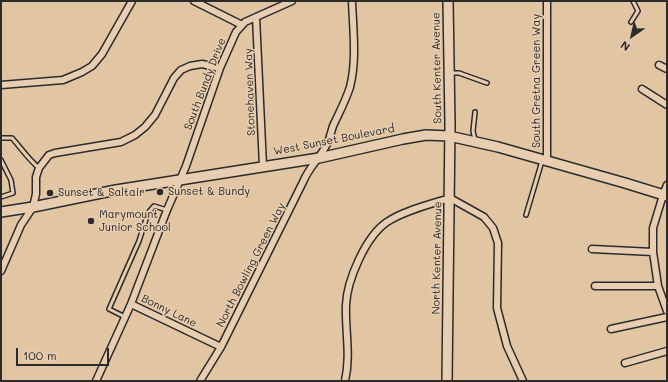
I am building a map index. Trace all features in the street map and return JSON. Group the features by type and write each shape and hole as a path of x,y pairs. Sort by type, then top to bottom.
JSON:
{"main road":[{"name":"South Kenter Avenue","path":"448,1 449,136"},
{"name":"West Sunset Boulevard","path":"1,212 111,191 319,158 415,137 449,136 545,160 665,196"},
{"name":"North Kenter Avenue","path":"447,381 450,198 449,136"}],"street":[{"path":"1,85 64,80 92,66 102,54 132,1"},
{"path":"194,1 242,25"},
{"name":"South Bundy Drive","path":"96,381 131,304 167,210 186,166 220,68 236,32 242,25 256,17 292,1"},
{"name":"North Bowling Green Way","path":"200,381 221,347 307,172 319,158 328,143 331,132 350,88 354,61 352,1"},
{"name":"South Gretna Green Way","path":"545,160 547,1"},
{"name":"Stonehaven Way","path":"256,17 263,166"},
{"path":"1,271 21,226 33,207 36,194 36,177 40,168 49,156 55,153 121,142 135,135 155,115 174,78 181,70 190,66 202,64 220,68"},
{"path":"660,65 667,69"},
{"path":"642,89 667,105"},
{"path":"667,186 665,196 653,228 653,252 658,286 667,310"},
{"path":"345,381 349,354 346,304 349,286 355,268 368,244 378,230 387,222 400,215 450,198 484,216 493,228 498,243 497,308 508,346 523,381"},
{"path":"592,249 653,252"},
{"path":"595,286 658,286"},
{"name":"Bonny Lane","path":"131,304 221,347"},
{"path":"611,329 667,317"},
{"path":"625,363 667,351"}],"lane":[{"path":"631,22 638,11 633,1"},
{"path":"448,73 459,73 487,83"},
{"path":"475,112 473,131 476,142"},
{"path":"1,138 12,138 32,162 40,168"},
{"path":"1,160 11,180 13,193 1,197"},
{"path":"526,216 545,160"},
{"path":"125,317 109,309 138,241 148,212 154,206 167,210"}],"place":[{"name":"Sunset & Bundy","path":"160,192"},
{"name":"Sunset & Saltair","path":"50,193"},
{"name":"Marymount Junior School","path":"91,221"}]}
